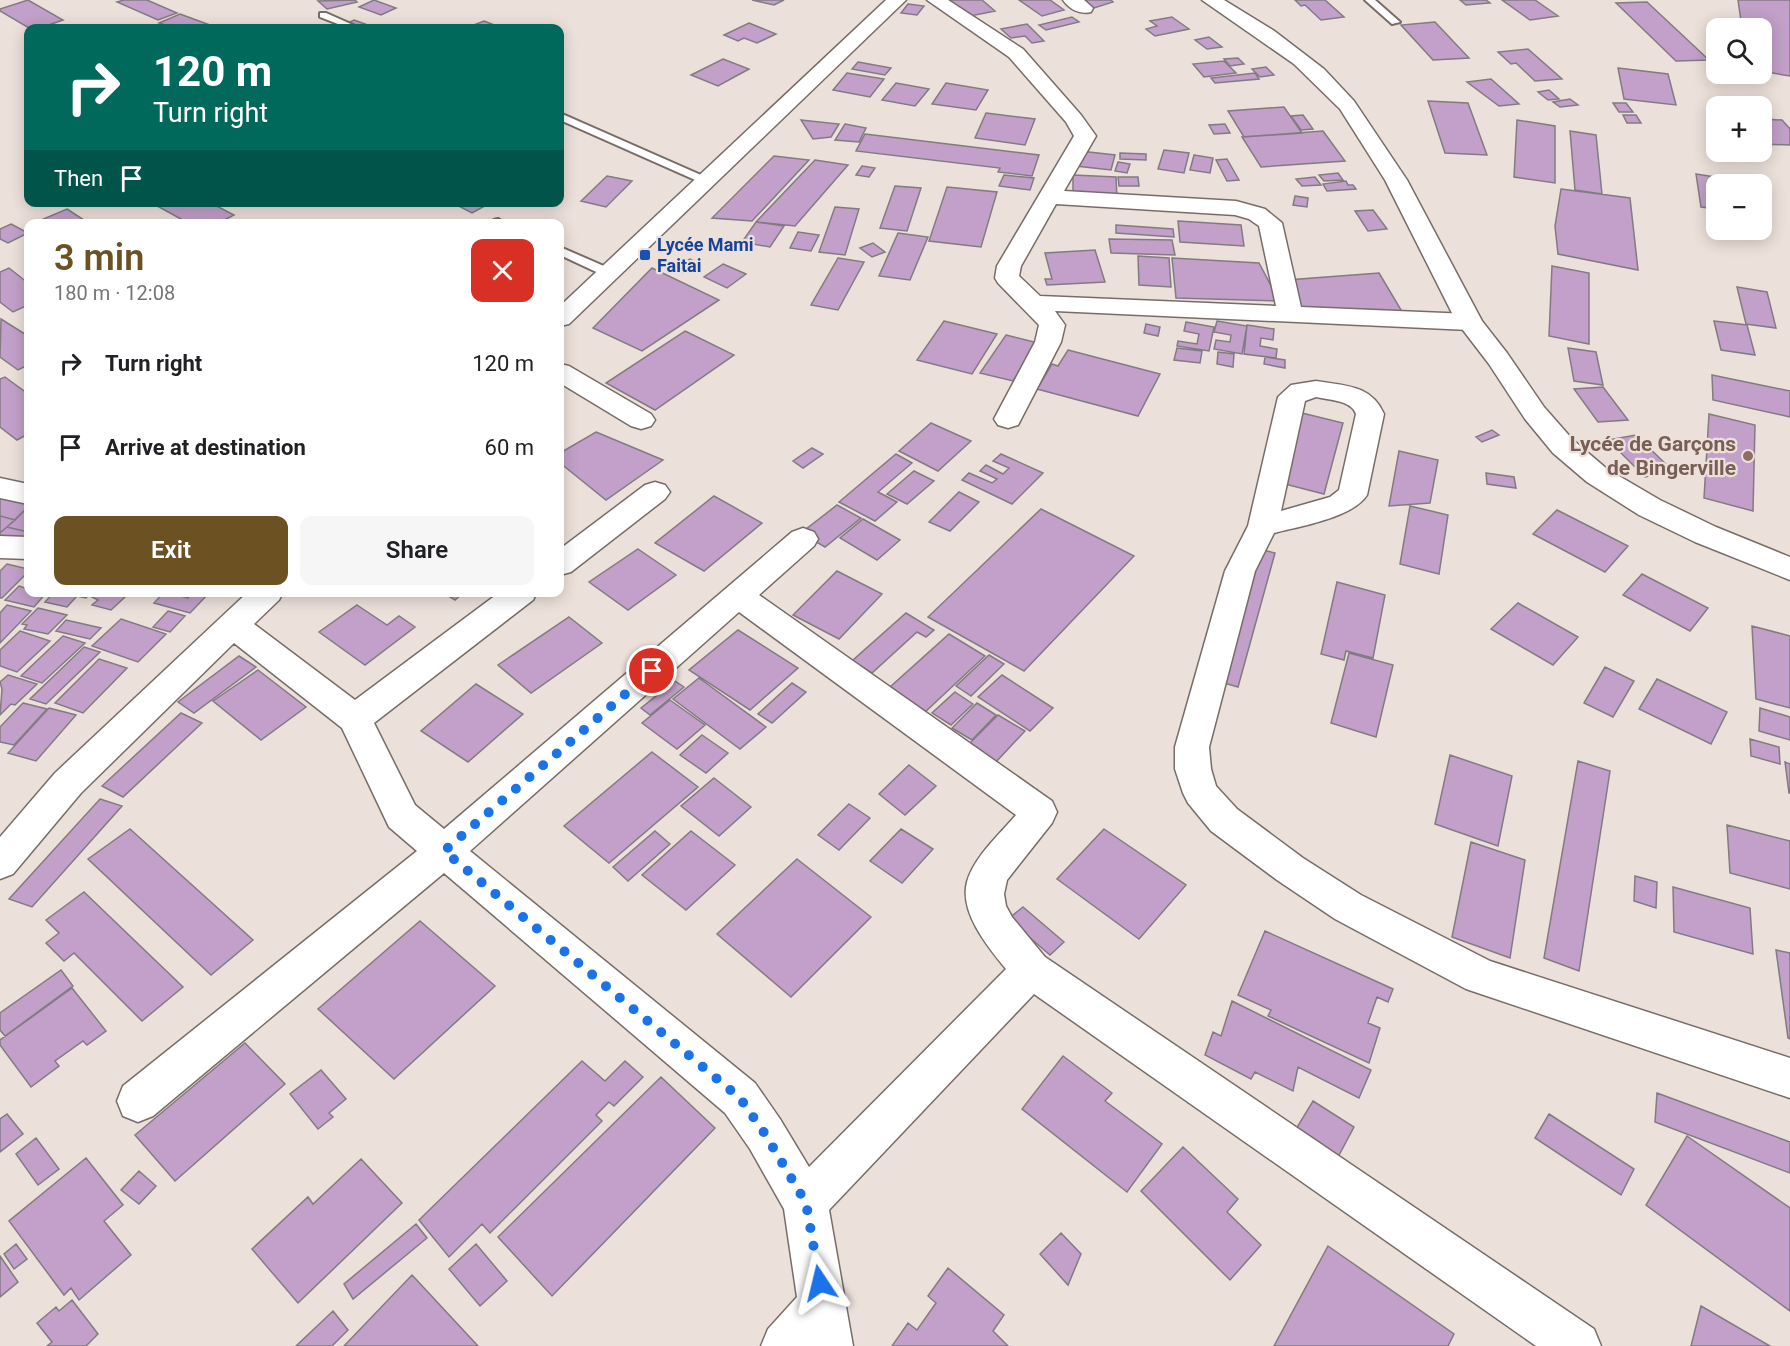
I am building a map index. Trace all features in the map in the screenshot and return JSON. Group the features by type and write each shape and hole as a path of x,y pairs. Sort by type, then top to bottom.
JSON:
{"street":[{"path":"564,315 897,0"},
{"path":"936,0 1016,54 1082,128 1085,136 1009,266 1007,278 1045,315 1052,325 1048,342 1008,419"},
{"path":"1211,0 1282,45 1317,73 1346,103 1364,128 1422,228 1469,322 1501,362 1535,414 1574,457 1625,493 1683,524 1790,569"},
{"path":"1048,197 1236,208 1257,214 1269,223 1290,314"},
{"path":"1033,303 1469,322"},
{"path":"564,374 641,420"},
{"path":"0,488 24,493"},
{"path":"564,561 655,492"},
{"path":"1263,526 1240,571 1192,747 1193,768 1200,793 1224,820 1290,869 1348,907 1480,976 1790,1078"},
{"path":"138,1101 444,851 803,539"},
{"path":"0,547 24,548"},
{"path":"739,596 1039,812 986,881 987,905 999,928 1031,970 1577,1346"},
{"path":"0,863 68,783 262,597"},
{"path":"355,719 515,597"},
{"path":"233,625 355,719 402,816 740,1098 765,1134 806,1203 826,1324 785,1346"},
{"path":"806,1203 1031,970"}],"lane":[{"path":"1370,0 1395,22"},
{"path":"323,15 345,24"},
{"path":"564,118 706,181"},
{"path":"564,252 609,273"}],"building":[{"path":"28,0 63,20 52,24 24,25 0,9"},
{"path":"147,0 177,13 158,20 117,2"},
{"path":"355,0 357,2 327,9 318,1"},
{"path":"374,0 396,8 381,15 359,7"},
{"path":"752,0 784,0 774,5"},
{"path":"945,0 982,0 995,11 965,17"},
{"path":"1019,0 1050,0 1064,10 1042,16"},
{"path":"1081,0 1111,0 1113,2 1094,8"},
{"path":"1295,0 1325,0 1344,17 1321,20 1305,5 1301,6"},
{"path":"1460,0 1486,0 1490,3 1466,5"},
{"path":"1502,0 1535,0 1558,16 1530,20"},
{"path":"1738,0 1790,0 1790,76 1772,73 1772,18 1741,18"},
{"path":"1647,2 1706,57 1706,60 1676,61 1616,3"},
{"path":"908,4 924,6 917,15 901,13"},
{"path":"180,14 207,24 162,24 159,23"},
{"path":"1072,17 1079,22 1046,30 1039,25"},
{"path":"1172,17 1189,29 1155,36 1146,29 1157,26 1150,21"},
{"path":"354,20 365,24 346,24"},
{"path":"484,21 492,24 476,24"},
{"path":"1435,22 1469,58 1433,60 1401,25"},
{"path":"749,23 776,34 757,43 744,38 738,41 724,35"},
{"path":"1027,24 1044,41 1032,43 1025,36 1011,38 1001,29"},
{"path":"1209,37 1222,47 1207,49 1195,40"},
{"path":"1528,49 1562,79 1535,81 1516,63 1511,64 1498,52"},
{"path":"1238,58 1244,64 1230,66 1224,59"},
{"path":"723,59 749,69 718,86 691,75"},
{"path":"1224,61 1236,73 1204,77 1193,64"},
{"path":"858,62 891,68 885,75 852,69"},
{"path":"1266,67 1274,75 1260,77 1252,69"},
{"path":"1618,68 1668,74 1676,105 1624,99"},
{"path":"847,73 884,79 870,97 833,90"},
{"path":"1255,73 1259,79 1215,83 1211,78"},
{"path":"1491,79 1519,104 1499,106 1467,82"},
{"path":"896,83 929,89 915,106 882,100"},
{"path":"946,83 988,90 976,110 932,104"},
{"path":"1549,90 1559,99 1548,100 1538,92"},
{"path":"1570,99 1578,105 1560,107 1553,102"},
{"path":"1428,101 1468,103 1487,155 1445,153"},
{"path":"1613,103 1626,103 1633,112 1619,112"},
{"path":"1284,107 1302,133 1244,137 1228,111"},
{"path":"986,113 1035,119 1025,145 975,138"},
{"path":"1303,115 1313,129 1301,130 1291,116"},
{"path":"1623,115 1636,115 1641,123 1627,123"},
{"path":"801,120 839,124 831,137 813,139"},
{"path":"1517,120 1555,126 1555,183 1514,177"},
{"path":"1772,120 1782,120 1790,129 1790,145 1772,144"},
{"path":"845,124 866,128 859,142 835,140"},
{"path":"1225,124 1230,133 1214,134 1209,125"},
{"path":"1323,131 1345,161 1261,167 1242,137"},
{"path":"1570,131 1596,135 1602,194 1575,190"},
{"path":"865,134 1039,155 1032,176 998,172 1000,168 856,151"},
{"path":"1164,150 1189,153 1184,173 1158,169"},
{"path":"1080,151 1115,155 1111,170 1076,166"},
{"path":"1120,153 1146,154 1146,160 1120,159"},
{"path":"1194,155 1213,158 1210,173 1190,170"},
{"path":"774,156 809,160 752,221 712,218"},
{"path":"1227,159 1239,180 1227,181 1216,160"},
{"path":"815,160 848,165 795,226 756,222"},
{"path":"1118,162 1130,164 1127,173 1115,171"},
{"path":"862,166 875,168 869,177 856,175"},
{"path":"1338,173 1343,180 1324,181 1319,175"},
{"path":"1696,174 1706,176 1706,208 1701,207"},
{"path":"1004,175 1034,178 1030,190 999,186"},
{"path":"1073,175 1116,177 1117,198 1073,195"},
{"path":"607,176 632,181 606,207 581,201"},
{"path":"1118,177 1138,177 1139,186 1119,186"},
{"path":"1315,177 1321,185 1302,186 1296,179"},
{"path":"1346,181 1348,185 1353,185 1356,189 1327,191 1323,184"},
{"path":"895,186 921,188 907,231 880,228"},
{"path":"947,187 997,192 981,247 929,241"},
{"path":"1561,189 1630,198 1638,270 1558,254 1555,226"},
{"path":"1295,196 1308,198 1307,207 1293,205"},
{"path":"159,207 219,207 234,215 226,219 181,219"},
{"path":"461,207 483,207 472,213"},
{"path":"835,207 859,209 845,255 819,252"},
{"path":"67,209 82,219 43,219"},
{"path":"1373,210 1387,229 1368,231 1355,211"},
{"path":"1178,221 1241,225 1244,246 1180,242"},
{"path":"756,222 784,226 770,247 742,242"},
{"path":"11,224 24,231 24,235 8,243 0,239 0,229"},
{"path":"1116,225 1173,229 1174,237 1116,233"},
{"path":"798,232 819,235 811,251 790,248"},
{"path":"898,233 928,237 910,280 879,276"},
{"path":"1109,239 1172,240 1175,255 1111,253"},
{"path":"873,243 885,252 872,257 860,248"},
{"path":"1095,250 1105,282 1047,285 1045,279 1052,279 1045,253"},
{"path":"1138,256 1169,258 1171,287 1139,285"},
{"path":"838,258 864,262 838,310 811,305"},
{"path":"1172,258 1259,263 1279,301 1176,298"},
{"path":"690,259 699,264 683,273 674,268"},
{"path":"723,264 746,274 727,288 704,277"},
{"path":"1552,266 1589,273 1589,344 1549,336"},
{"path":"9,268 24,280 24,307 13,312 0,302 0,272"},
{"path":"652,268 719,300 642,351 593,328"},
{"path":"1379,273 1404,315 1305,313 1287,280"},
{"path":"1737,287 1767,292 1776,328 1746,324"},
{"path":"1,319 24,333 24,367 18,370 0,357"},
{"path":"944,321 997,334 972,374 917,360"},
{"path":"1217,321 1247,326 1242,354 1214,349 1216,340 1230,342 1231,335 1214,332"},
{"path":"1714,321 1747,325 1755,355 1721,350"},
{"path":"1186,322 1214,327 1209,351 1177,346 1178,341 1197,344 1199,334 1184,331"},
{"path":"1146,324 1160,327 1158,336 1144,333"},
{"path":"1247,325 1274,329 1273,340 1261,338 1260,346 1277,349 1276,358 1244,354"},
{"path":"685,331 734,355 655,410 606,383"},
{"path":"1006,335 1038,343 1013,381 980,373"},
{"path":"1177,348 1202,351 1200,363 1174,360"},
{"path":"1568,348 1596,352 1603,385 1574,381"},
{"path":"1068,350 1160,374 1138,416 1037,389 1052,364 1058,366"},
{"path":"1218,352 1234,354 1233,367 1217,364"},
{"path":"1265,357 1285,360 1285,368 1264,364"},
{"path":"1712,375 1790,391 1790,417 1713,400"},
{"path":"5,377 24,391 24,436 17,440 0,427 0,379"},
{"path":"1603,387 1628,420 1598,422 1574,389"},
{"path":"1302,413 1343,423 1324,494 1281,483"},
{"path":"1709,414 1755,425 1753,511 1704,498"},
{"path":"931,423 971,441 938,471 899,451"},
{"path":"1492,430 1499,435 1482,442 1476,437"},
{"path":"596,432 663,460 606,500 564,466 564,451"},
{"path":"1636,435 1673,471 1645,477 1608,440"},
{"path":"812,448 823,454 803,468 793,461"},
{"path":"1399,451 1438,460 1430,503 1389,506"},
{"path":"896,454 912,463 878,492 897,502 875,521 839,502"},
{"path":"1001,454 1043,473 1012,504 962,480 969,473 992,483 997,479 980,471 986,465 1003,474 1009,468 993,461"},
{"path":"914,471 934,481 907,504 887,494"},
{"path":"1486,473 1514,477 1516,488 1487,484"},
{"path":"0,485 24,491 24,511 15,520 0,516"},
{"path":"959,492 979,502 950,531 929,522"},
{"path":"714,496 762,523 704,571 655,543"},
{"path":"837,505 861,518 825,547 801,533"},
{"path":"1410,506 1448,515 1439,574 1400,564"},
{"path":"1041,509 1134,556 1024,671 928,617"},
{"path":"1557,510 1628,546 1605,572 1533,534"},
{"path":"24,511 24,531 7,527"},
{"path":"0,516 15,520 0,533"},
{"path":"863,519 900,540 877,560 840,538"},
{"path":"7,527 24,531 24,547 0,542 0,533"},
{"path":"1256,548 1275,553 1238,687 1217,681"},
{"path":"638,549 676,575 628,610 589,582"},
{"path":"7,564 24,568 24,576 2,598 0,598 0,571"},
{"path":"837,571 882,594 839,639 793,615"},
{"path":"1642,574 1708,608 1690,631 1623,595"},
{"path":"1337,582 1385,595 1373,658 1346,651 1344,660 1321,654"},
{"path":"19,586 24,588 24,597 43,597 34,607 5,600"},
{"path":"50,597 76,597 67,607 45,602"},
{"path":"92,597 125,597 111,610 92,605 98,600"},
{"path":"159,597 205,597 190,613 154,603"},
{"path":"1518,603 1578,637 1553,665 1491,629"},
{"path":"7,605 31,611 0,643 0,613"},
{"path":"357,605 387,625 399,616 415,627 365,665 319,632"},
{"path":"38,608 67,615 48,634 24,629 27,625 22,624"},
{"path":"168,611 185,616 170,632 153,627"},
{"path":"906,613 934,630 926,637 917,632 872,673 852,661"},
{"path":"569,617 602,643 531,693 498,665"},
{"path":"121,619 166,634 138,662 92,646"},
{"path":"66,620 101,628 90,639 56,631"},
{"path":"1752,626 1790,636 1790,708 1756,699"},
{"path":"738,630 798,668 750,710 689,670"},
{"path":"20,631 50,641 17,672 0,666 0,650"},
{"path":"949,634 985,656 925,712 889,688"},
{"path":"63,636 85,643 42,683 21,676"},
{"path":"84,647 100,652 46,704 30,699"},
{"path":"1349,653 1393,665 1376,737 1331,723"},
{"path":"989,655 1004,664 971,696 956,686"},
{"path":"239,656 256,667 194,713 178,702"},
{"path":"99,659 127,668 83,713 55,703"},
{"path":"1605,667 1634,681 1613,717 1584,703"},
{"path":"258,670 306,707 261,740 213,701"},
{"path":"8,675 37,684 15,705 11,704 0,715 2,689 0,682"},
{"path":"1002,675 1053,708 1030,731 978,697"},
{"path":"699,678 766,727 740,749 673,699"},
{"path":"1657,679 1727,712 1711,744 1639,709"},
{"path":"675,681 684,687 650,715 641,708"},
{"path":"792,683 806,692 772,723 758,714"},
{"path":"476,684 523,714 468,762 421,731"},
{"path":"955,692 973,704 951,725 932,713"},
{"path":"670,700 705,725 677,749 642,723"},
{"path":"23,703 47,709 14,745 0,742 0,727"},
{"path":"977,703 996,715 972,740 952,728"},
{"path":"49,708 76,715 36,761 8,753"},
{"path":"1760,708 1790,717 1790,740 1759,731"},
{"path":"181,713 202,723 123,797 102,786"},
{"path":"998,715 1025,731 995,763 967,746"},
{"path":"702,735 728,753 706,773 680,755"},
{"path":"1750,739 1779,747 1780,764 1751,756"},
{"path":"652,752 698,787 609,863 564,826"},
{"path":"1450,755 1512,776 1498,846 1435,824"},
{"path":"1578,761 1610,771 1579,971 1544,958"},
{"path":"1785,762 1790,764 1790,793 1789,793"},
{"path":"909,765 936,786 905,815 879,794"},
{"path":"714,778 751,807 719,836 681,806"},
{"path":"100,799 122,806 32,907 9,899"},
{"path":"849,804 870,818 839,850 818,835"},
{"path":"1727,825 1790,841 1790,889 1730,873"},
{"path":"130,829 253,940 211,975 88,859"},
{"path":"901,829 933,849 902,883 870,861"},
{"path":"1104,829 1186,885 1139,939 1057,879"},
{"path":"655,831 670,844 628,881 613,867"},
{"path":"691,831 735,865 686,910 642,875"},
{"path":"1471,842 1525,860 1510,958 1452,937"},
{"path":"797,859 871,917 791,997 717,934"},
{"path":"1635,876 1657,882 1656,908 1634,901"},
{"path":"1673,887 1750,908 1753,954 1674,932"},
{"path":"84,892 183,987 142,1021 74,953 64,961 46,943 59,933 46,920"},
{"path":"1023,907 1064,942 1050,955 1008,919"},
{"path":"420,921 495,986 394,1079 318,1009"},
{"path":"1265,931 1393,989 1388,1002 1377,997 1368,1023 1380,1028 1369,1063 1268,1016 1271,1010 1238,995"},
{"path":"1776,950 1790,953 1790,1039 1788,1038"},
{"path":"61,970 73,986 5,1036 0,1030 0,1013"},
{"path":"72,988 106,1031 87,1045 83,1041 55,1061 59,1066 31,1087 0,1045 0,1040"},
{"path":"1232,1001 1371,1070 1359,1098 1298,1067 1293,1091 1255,1072 1251,1079 1205,1055 1213,1032 1221,1036"},
{"path":"245,1043 285,1084 175,1181 135,1135"},
{"path":"1063,1056 1112,1093 1105,1101 1162,1144 1127,1192 1022,1109"},
{"path":"582,1061 605,1081 625,1061 643,1077 614,1106 609,1102 596,1115 602,1121 490,1233 482,1224 449,1257 419,1220"},
{"path":"321,1070 346,1099 329,1113 333,1117 318,1129 290,1094"},
{"path":"661,1077 715,1128 552,1296 498,1237"},
{"path":"1657,1093 1790,1142 1790,1173 1655,1122"},
{"path":"1313,1101 1354,1127 1338,1157 1296,1129"},
{"path":"7,1114 23,1134 0,1152 0,1119"},
{"path":"1549,1114 1634,1169 1621,1195 1535,1138"},
{"path":"1687,1136 1790,1208 1790,1311 1646,1205"},
{"path":"36,1138 59,1169 38,1185 16,1154"},
{"path":"1183,1147 1238,1199 1227,1212 1261,1245 1230,1280 1141,1191"},
{"path":"86,1158 123,1205 104,1221 131,1255 79,1300 71,1288 64,1295 9,1221"},
{"path":"361,1159 402,1203 298,1303 252,1249 308,1197 313,1204"},
{"path":"139,1171 156,1186 139,1204 121,1190"},
{"path":"416,1224 427,1238 353,1299 344,1284"},
{"path":"1061,1233 1081,1254 1068,1285 1040,1254"},
{"path":"16,1244 27,1259 14,1269 4,1254"},
{"path":"476,1244 507,1281 480,1306 449,1269"},
{"path":"1328,1246 1454,1334 1448,1346 1274,1346"},
{"path":"0,1256 18,1282 0,1297"},
{"path":"948,1268 1004,1315 993,1331 1008,1346 892,1346 908,1323 917,1330 936,1303 928,1296"},
{"path":"412,1275 478,1346 344,1346"},
{"path":"72,1300 98,1334 86,1346 47,1346 52,1342 37,1323 56,1307 59,1311"},
{"path":"1701,1306 1770,1346 1691,1346"},
{"path":"333,1311 348,1330 332,1346 296,1346"}],"place":[{"name":"Lycée Mami Faitai","path":"645,255"},
{"name":"Lycée de Garçons de Bingerville","path":"1748,456"}],"route":[{"path":"652,671 444,851 740,1098 765,1134 806,1203 820,1283"}]}
